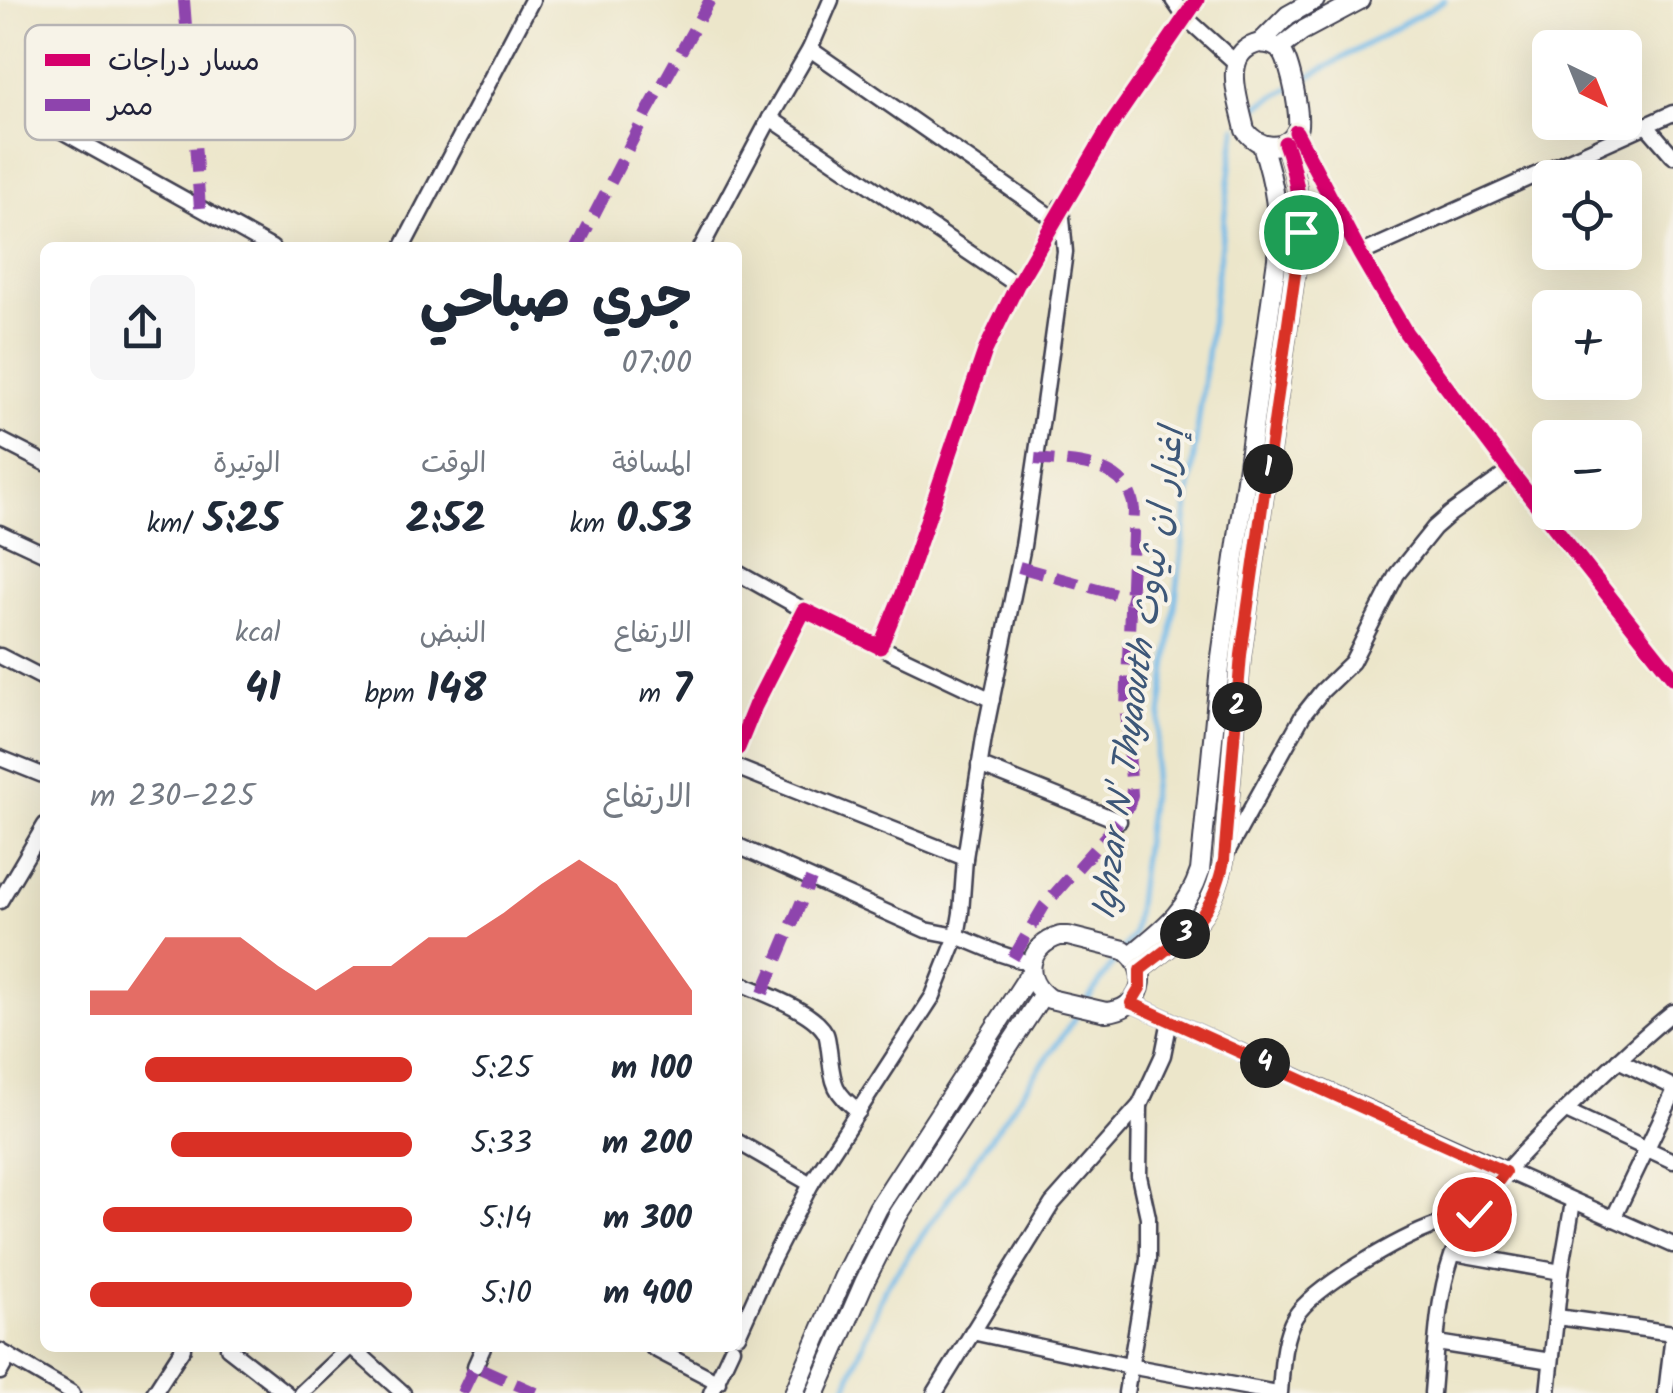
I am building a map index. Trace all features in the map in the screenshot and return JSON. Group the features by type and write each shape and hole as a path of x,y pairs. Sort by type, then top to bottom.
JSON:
{"street":[{"path":"405,242 532,0"},
{"path":"704,242 810,49 831,0"},
{"path":"1172,0 1235,69"},
{"path":"880,647 985,351 1016,285 1108,128 1198,0"},
{"path":"1136,962 1186,905 1200,871 1221,657 1277,259 1279,230 1272,172 1262,145 1246,130 1235,69 1242,50 1260,42 1288,15 1315,0"},
{"path":"1283,54 1302,31 1360,0"},
{"path":"1136,962 1187,932 1206,912 1218,887 1224,860 1241,655 1301,232 1294,132 1283,54 1274,45 1260,42"},
{"path":"742,1326 811,1184 933,996 957,936 965,858 1023,546 1066,252 1058,212 810,49"},
{"path":"1360,254 1673,113"},
{"path":"770,118 1016,285"},
{"path":"1646,125 1673,156"},
{"path":"1262,145 1278,146 1294,132"},
{"path":"1294,132 1406,334 1673,677"},
{"path":"78,140 261,242"},
{"path":"2,445 40,460"},
{"path":"1224,860 1304,715 1322,690 1358,654 1397,574 1442,521 1510,471"},
{"path":"0,533 40,552"},
{"path":"742,576 992,700"},
{"path":"742,738 804,610"},
{"path":"0,656 40,674"},
{"path":"0,758 40,774"},
{"path":"980,765 1119,821"},
{"path":"742,770 965,858"},
{"path":"0,901 40,833"},
{"path":"742,848 926,930 957,936 1032,968"},
{"path":"30,849 40,854"},
{"path":"794,1393 878,1208 1032,968 1038,948 1044,942 1068,936 1124,950 1136,962 1140,988 1131,1003 1106,1012 1050,999 1037,988 1032,968"},
{"path":"742,984 819,1025 827,1036 837,1092 859,1110"},
{"path":"816,1393 898,1214 1043,994"},
{"path":"1131,1003 1673,1244"},
{"path":"1432,1393 1446,1275 1474,1214 1505,1172 1566,1110 1673,1012"},
{"path":"935,1393 1052,1204 1140,1104 1163,1055 1170,1020"},
{"path":"1613,1219 1673,1090 1618,1060"},
{"path":"1126,1393 1148,1259 1148,1217 1139,1176 1140,1104"},
{"path":"1566,1110 1673,1161"},
{"path":"742,1144 811,1184"},
{"path":"1548,1393 1573,1202"},
{"path":"972,1332 1278,1393 1289,1331 1304,1304 1332,1282 1418,1233 1474,1214"},
{"path":"1454,1253 1562,1272"},
{"path":"1556,1317 1673,1334 1666,1393"},
{"path":"1436,1343 1551,1361"},
{"path":"154,1393 180,1352"},
{"path":"233,1352 286,1393"},
{"path":"301,1393 347,1352"},
{"path":"356,1352 403,1393"},
{"path":"474,1366 480,1352"},
{"path":"658,1352 715,1388 730,1352"},
{"path":"0,1372 4,1353 72,1393"}],"waterway":[{"name":"Ighzar N' Thyaouth إغزار ان ثياوث","path":"1300,82 1445,0"},
{"name":"Ighzar N' Thyaouth إغزار ان ثياوث","path":"1247,112 1290,88"},
{"name":"Ighzar N' Thyaouth إغزار ان ثياوث","path":"844,1393 884,1290 1133,935 1236,127"}],"marked path":[{"path":"184,0 186,25"},
{"path":"580,242 710,0"},
{"path":"195,140 200,208"},
{"path":"1013,958 1044,906 1119,821 1132,795 1126,708 1134,510 1130,494 1111,473 1082,464 1035,459"},
{"path":"1019,567 1130,598"},
{"path":"763,993 811,879"},
{"path":"462,1393 475,1366 536,1393"}],"cycle path":[{"path":"742,738 804,610 880,647 985,351 1017,285 1109,128 1197,0"},
{"path":"1296,132 1406,333 1673,677"},
{"path":"1140,970 1195,924 1212,898 1224,860 1241,655 1301,232 1297,187 1285,143"}],"route":[{"path":"1301,232 1241,655 1224,860 1218,887 1206,912 1140,970 1140,988 1131,1003 1505,1172 1474,1214"}]}
